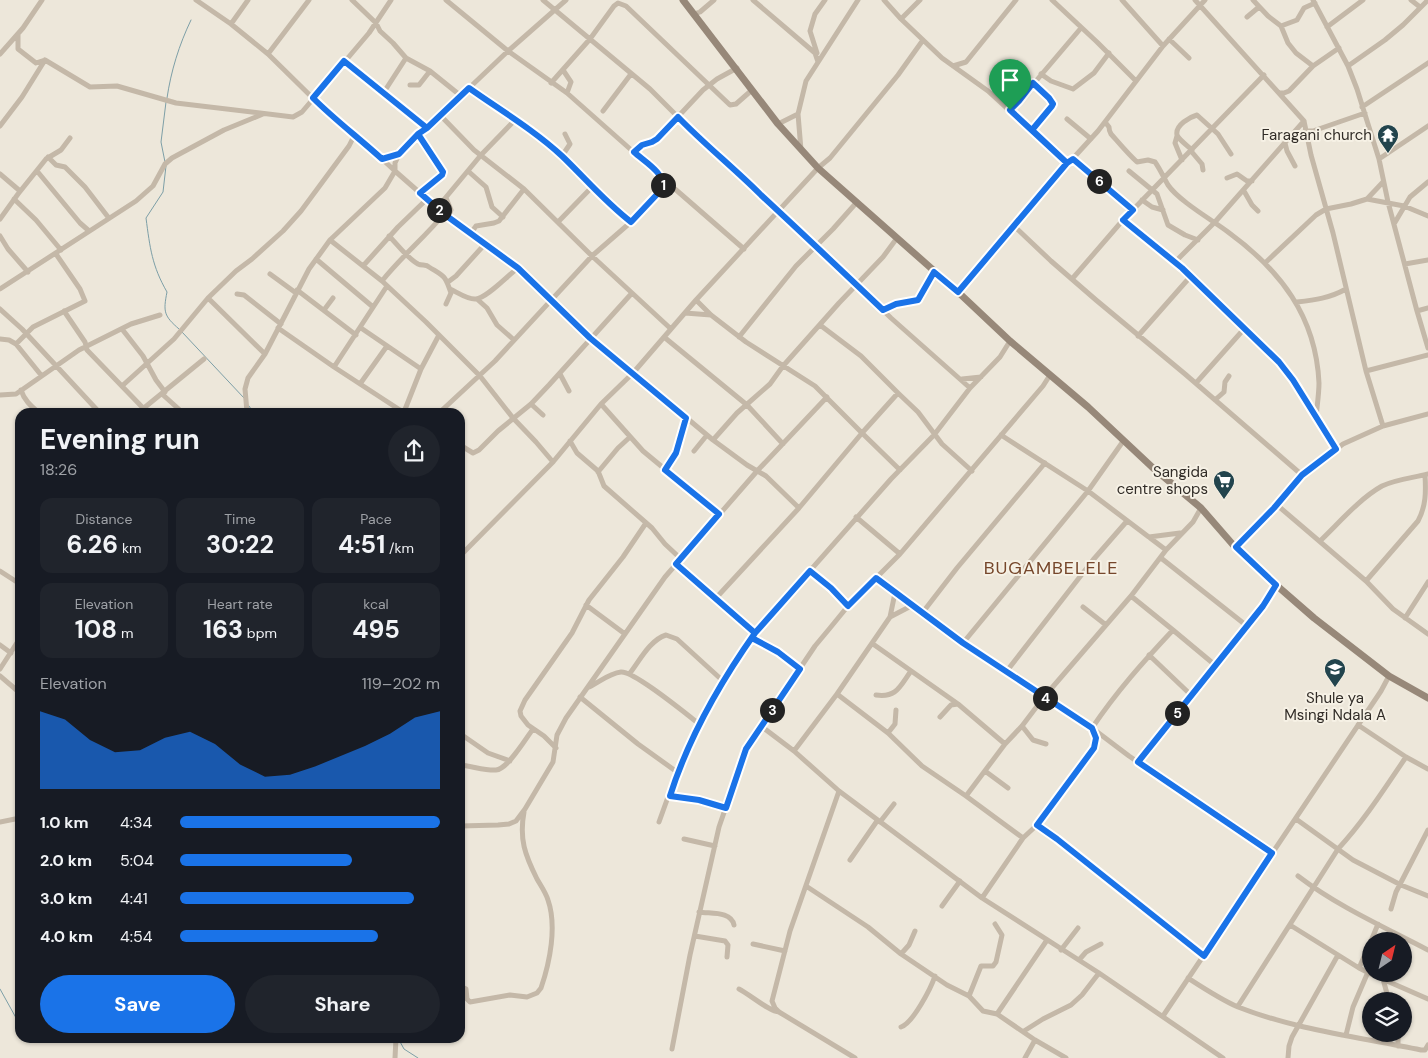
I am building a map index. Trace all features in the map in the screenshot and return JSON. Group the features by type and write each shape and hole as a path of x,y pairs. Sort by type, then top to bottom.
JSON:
{"street":[{"path":"0,54 18,34 42,0"},
{"path":"196,0 231,24 268,54 339,123 355,134 436,208 518,268 590,338 712,440 747,465 758,470 799,508"},
{"path":"231,24 248,0"},
{"path":"268,54 309,0"},
{"path":"352,0 376,23 380,32 393,42 406,58 430,71 461,96"},
{"path":"18,34 17,45 19,51 36,63 45,60 90,87 118,86 176,103 296,116 362,42 391,0"},
{"path":"446,0 508,51 567,93 744,249"},
{"path":"543,0 650,89 699,138 817,246 856,285 970,388"},
{"path":"247,408 246,382 265,354 296,291 330,240 384,188 395,171 395,163 399,154 418,134 427,128 508,51 566,0"},
{"path":"683,0 737,68 778,124 818,168 958,292 1010,341 1201,508 1236,547 1276,585 1314,618 1388,676 1428,698"},
{"path":"694,14 700,12 714,0"},
{"path":"752,0 816,53 822,55"},
{"path":"818,62 816,46 810,31 815,14 825,0"},
{"path":"801,150 798,114 806,81 858,0"},
{"path":"884,0 901,19 952,66 988,91 1067,163"},
{"path":"901,19 920,0"},
{"path":"952,66 966,62 1016,0"},
{"path":"1052,0 1136,81"},
{"path":"1122,0 1163,46"},
{"path":"1195,0 1304,121 1366,371 1383,426"},
{"path":"958,292 1067,163 1091,139 1163,46 1205,0"},
{"path":"1253,0 1258,7 1281,26 1288,43 1305,61 1313,66"},
{"path":"1327,26 1364,0"},
{"path":"1411,0 1420,7"},
{"path":"1348,66 1404,25 1428,0"},
{"path":"1281,26 1297,20 1304,8 1314,1 1348,66 1379,159 1388,202 1428,348"},
{"path":"551,83 590,39 614,6 621,3 727,103 732,105 740,101 752,90"},
{"path":"1247,17 1258,7"},
{"path":"1010,110 1081,28"},
{"path":"1169,39 1189,58"},
{"path":"465,551 553,462 602,404 696,300 818,168 830,158 894,80 923,40"},
{"path":"1279,93 1284,94 1289,91 1313,66 1339,48"},
{"path":"1041,74 1051,81 1072,89 1076,88 1094,73 1109,53"},
{"path":"384,92 406,58"},
{"path":"0,126 22,97 45,60"},
{"path":"344,61 427,128"},
{"path":"1305,61 1307,72"},
{"path":"1362,106 1428,64"},
{"path":"634,152 642,145 657,139 696,95 717,79 737,68"},
{"path":"563,70 571,82 567,93"},
{"path":"410,86 419,85 430,71"},
{"path":"603,111 631,74"},
{"path":"1072,280 1152,189 1264,76"},
{"path":"1032,130 1053,104 1033,83"},
{"path":"469,88 562,156 613,208 631,222"},
{"path":"0,289 58,252 88,230 130,205 151,189 165,164 172,158 224,130 265,113"},
{"path":"1305,131 1365,113"},
{"path":"778,124 798,114"},
{"path":"440,115 481,155 524,189 592,256 671,329"},
{"path":"1182,160 1175,143 1178,136 1178,128 1187,120 1197,115 1213,129 1231,154"},
{"path":"1067,119 1091,139"},
{"path":"436,208 481,155 515,120"},
{"path":"1175,262 1216,222 1304,121"},
{"path":"1105,122 1110,126 1109,131 1132,158 1137,162 1148,160 1155,162 1168,185 1202,215 1216,222 1265,263 1297,302 1310,333 1316,362 1319,384 1316,417"},
{"path":"1379,159 1428,126"},
{"path":"122,386 174,339 208,298 292,222 349,146 355,134"},
{"path":"418,134 443,172 442,175 420,193"},
{"path":"562,156 570,144 565,134"},
{"path":"1178,136 1202,164 1203,170"},
{"path":"0,219 48,157 61,150 70,138"},
{"path":"1285,143 1295,166"},
{"path":"382,159 399,154"},
{"path":"48,157 56,165 65,168 81,182 108,218"},
{"path":"1073,159 1133,210"},
{"path":"37,171 88,230"},
{"path":"468,171 486,188 492,207 503,217"},
{"path":"1129,171 1157,194 1161,200 1168,225 1198,240"},
{"path":"0,174 20,191"},
{"path":"1227,178 1237,174 1247,181 1252,181"},
{"path":"662,177 663,188"},
{"path":"1367,199 1383,182"},
{"path":"1394,224 1410,197 1428,182"},
{"path":"558,222 592,187"},
{"path":"444,408 480,376 592,256 631,222 663,188 668,187 675,190"},
{"path":"471,233 476,226 494,223 503,217 524,189"},
{"path":"1244,191 1258,211"},
{"path":"382,281 406,254 451,210 446,198"},
{"path":"14,199 36,220 58,252 85,300 33,327 16,344"},
{"path":"363,266 389,236 427,199"},
{"path":"1265,263 1310,220 1326,209 1367,199 1404,206 1428,216"},
{"path":"1142,200 1152,207 1163,210"},
{"path":"739,336 772,295 856,202"},
{"path":"1123,220 1175,262 1279,362 1293,380 1336,449"},
{"path":"1014,226 1072,280 1196,383 1302,475"},
{"path":"0,236 8,249 28,272"},
{"path":"389,236 418,264 428,266 442,275 448,282 451,295 446,304"},
{"path":"712,440 737,413 770,384 783,366 883,256 897,238"},
{"path":"330,240 388,286 439,335 480,376 513,418 553,462"},
{"path":"448,282 458,274 485,244"},
{"path":"316,259 373,307"},
{"path":"1405,264 1428,260"},
{"path":"450,289 472,299 477,299 490,292 518,268"},
{"path":"883,310 896,304 918,300 934,272"},
{"path":"270,274 324,310 356,335"},
{"path":"1138,336 1190,277"},
{"path":"334,367 388,286"},
{"path":"1297,302 1322,299 1336,295 1346,289"},
{"path":"465,448 470,452 477,452 531,404 632,293"},
{"path":"237,294 245,296 279,326 334,367 398,408"},
{"path":"208,298 265,354"},
{"path":"324,310 333,298"},
{"path":"477,299 487,308 497,325 514,340"},
{"path":"696,300 711,315 739,336 815,386 900,470"},
{"path":"1417,311 1428,308"},
{"path":"0,309 95,408"},
{"path":"64,310 85,342 89,352 122,386 139,408"},
{"path":"685,313 711,315"},
{"path":"0,395 16,394 41,375 86,347 141,320 160,315"},
{"path":"820,325 861,356 918,412 934,435 950,453 972,471"},
{"path":"361,328 421,369"},
{"path":"122,329 138,349 164,393 178,408"},
{"path":"1196,383 1244,329"},
{"path":"406,408 421,369 439,335"},
{"path":"664,337 748,405 784,444"},
{"path":"0,340 8,340 16,344 41,375"},
{"path":"660,822 677,772 698,724 723,681 753,636 856,517 934,435 970,388 1000,357 1010,341"},
{"path":"360,384 387,346"},
{"path":"1366,371 1428,355"},
{"path":"145,408 204,359"},
{"path":"560,374 569,391"},
{"path":"672,1050 699,912 715,846 742,756 815,646 848,606 900,554 972,471 1050,376"},
{"path":"1215,400 1224,392 1225,382 1229,376"},
{"path":"962,379 981,377"},
{"path":"22,390 23,396 34,408"},
{"path":"716,598 799,508 898,392"},
{"path":"465,826 512,823 516,821 553,762 557,735 560,728 658,585 758,470 827,397"},
{"path":"531,404 543,415"},
{"path":"602,404 643,451 719,514"},
{"path":"1236,547 1277,505 1302,475 1343,444 1383,426 1428,414"},
{"path":"665,470 676,453 686,418"},
{"path":"694,451 707,435"},
{"path":"1001,435 1088,491 1166,550"},
{"path":"598,472 630,436"},
{"path":"963,643 1088,491 1124,440"},
{"path":"570,441 582,459 598,472 604,486 646,523 681,559"},
{"path":"923,612 957,568 1045,463"},
{"path":"1320,541 1366,498 1382,487 1399,480 1426,474 1424,510 1418,521 1366,581"},
{"path":"1277,505 1366,581 1393,609 1428,634"},
{"path":"966,796 1005,744 1131,596 1166,550 1193,522 1201,508"},
{"path":"856,517 900,554"},
{"path":"1006,672 1093,560 1127,520"},
{"path":"556,748 521,716 520,709 572,632 586,605 626,554 646,523"},
{"path":"1148,537 1182,532"},
{"path":"1161,558 1247,626"},
{"path":"676,564 716,598 753,636 800,669"},
{"path":"810,571 831,588 848,606"},
{"path":"0,572 15,581"},
{"path":"876,578 963,643 1092,728 1104,739 1272,853"},
{"path":"1405,618 1428,582"},
{"path":"1138,762 1263,606 1276,585"},
{"path":"794,751 873,644 890,617 895,592"},
{"path":"1131,596 1216,665"},
{"path":"586,605 625,634"},
{"path":"890,617 913,605"},
{"path":"1083,607 1106,625"},
{"path":"1092,728 1120,689 1173,630"},
{"path":"630,673 648,649 666,635 676,639 723,681"},
{"path":"873,644 958,704 1005,744"},
{"path":"0,645 11,652"},
{"path":"0,669 15,646"},
{"path":"1150,655 1191,695"},
{"path":"876,695 894,694 911,671"},
{"path":"586,688 618,672 630,673 644,681 698,724"},
{"path":"0,676 15,689"},
{"path":"1163,1016 1381,691 1388,676"},
{"path":"837,694 888,733 922,766 1023,838"},
{"path":"580,697 638,744 677,772"},
{"path":"940,717 950,705 958,704"},
{"path":"888,733 895,724 896,710"},
{"path":"1358,725 1406,757 1428,769"},
{"path":"761,726 794,751 839,791 982,898 1099,973 1223,1058"},
{"path":"1022,726 1033,740 1046,744"},
{"path":"982,898 1023,838 1037,825 1095,744 1096,738 1092,728"},
{"path":"465,766 497,770 510,761 533,729"},
{"path":"465,737 488,753 510,761"},
{"path":"1095,744 1104,739"},
{"path":"1238,1006 1338,849 1366,814 1406,757"},
{"path":"985,771 1008,788"},
{"path":"839,791 785,951 773,997 773,1005 779,1012 855,1058"},
{"path":"670,796 699,800 726,808"},
{"path":"850,860 894,804"},
{"path":"465,988 467,999 470,1002 510,995 526,997 537,993 541,988 551,942 553,920 547,897 530,863 523,843 521,831 525,809"},
{"path":"0,822 15,819"},
{"path":"1296,819 1353,860 1401,885 1428,896"},
{"path":"1037,825 1204,956"},
{"path":"1390,908 1428,830"},
{"path":"684,839 715,846"},
{"path":"1298,876 1313,888 1428,950"},
{"path":"942,906 960,881"},
{"path":"806,886 868,927 901,954 947,985 969,996 983,1011 997,1014 1066,1058"},
{"path":"699,912 726,915 731,918 734,925"},
{"path":"969,996 980,968 986,965 993,966 996,962 1002,935 995,924"},
{"path":"1375,932 1378,924"},
{"path":"1290,925 1362,969"},
{"path":"1061,950 1078,928"},
{"path":"901,954 909,945 915,931"},
{"path":"694,936 726,942 728,947 727,956"},
{"path":"997,1014 1047,940"},
{"path":"753,944 785,951"},
{"path":"1079,960 1086,952 1101,944"},
{"path":"1288,1058 1290,1042 1338,955"},
{"path":"1359,968 1362,961"},
{"path":"1024,1031 1042,1019 1072,1005 1099,973"},
{"path":"901,1027 906,1026 914,1015 932,985 935,976"},
{"path":"1188,978 1215,996 1238,1006 1298,1026 1426,1053 1428,1045"},
{"path":"1346,1035 1351,1012 1366,982"},
{"path":"1390,982 1428,999"},
{"path":"739,989 755,998 768,1010 779,1012"},
{"path":"1025,1058 1035,1040"},
{"path":"395,1058 396,1043"}],"waterway":[{"path":"167,98 176,58 191,20"},
{"path":"165,162 161,142 166,102"},
{"path":"166,166 163,192 146,218 152,256 167,292 166,313 170,321 179,329"},
{"path":"182,332 244,398"},
{"path":"0,989 15,1016"},
{"path":"401,1043 404,1049 418,1058"}],"place":[{"name":"Faragani church","path":"1388,154"},
{"name":"Sangida centre shops","path":"1224,500"},
{"name":"Shule ya Msingi Ndala A","path":"1335,688"}],"district":[{"name":"BUGAMBELELE","path":"1051,568"}],"route":[{"path":"1010,110 1033,83 1052,100 1052,106 1032,130 1067,163 1073,159 1133,210 1123,220 1182,268 1279,362 1293,380 1336,449 1302,475 1252,532 1236,547 1276,585 1263,606 1138,762 1272,853 1204,956 1037,825 1094,748 1096,738 1092,728 963,643 876,578 848,606 831,588 810,571 792,589 755,633 714,695 698,724 677,772 670,796 699,800 726,808 742,756 800,669 778,652 752,638 755,633 676,564 719,514 665,470 676,453 686,418 590,338 518,268 444,214 420,193 442,175 443,172 418,134 427,128 344,61 313,98 339,123 355,134 382,159 399,154 418,134 427,128 469,88 562,156 613,208 631,222 663,188 664,184 662,177 634,152 642,145 657,139 678,117 883,310 896,304 918,300 934,272 958,292 1067,163 1010,110"}]}
